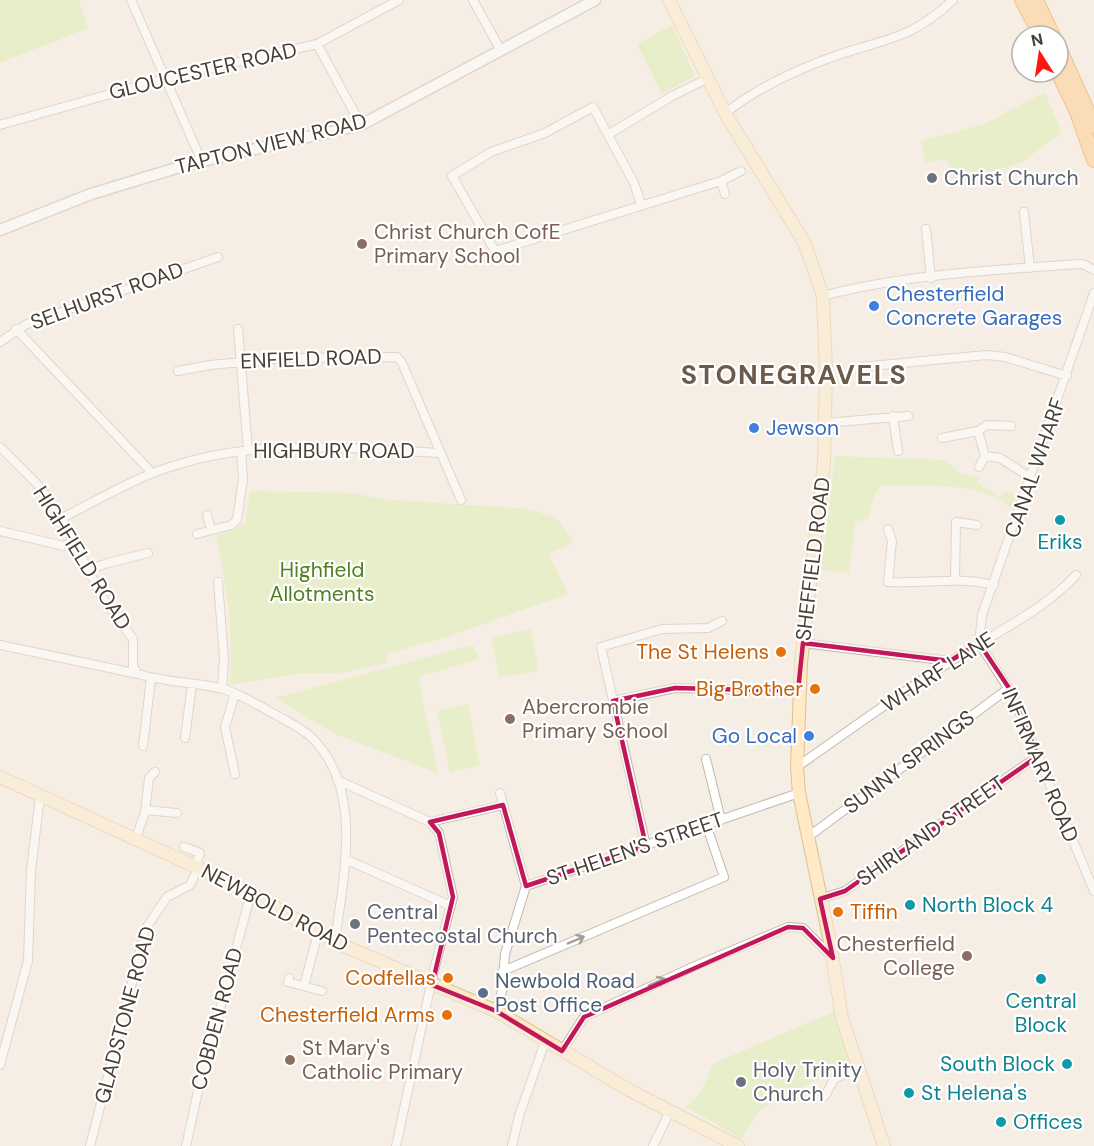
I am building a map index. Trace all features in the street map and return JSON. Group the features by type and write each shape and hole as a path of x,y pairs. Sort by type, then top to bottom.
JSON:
{"highway":[{"path":"1022,0 1035,24"},
{"path":"1036,0 1047,24"},
{"path":"1070,73 1094,126"},
{"path":"1064,84 1077,112 1094,160"}],"main road":[{"name":"SHEFFIELD ROAD","path":"669,0 725,113 804,242 823,296 826,423 822,497 798,692 797,767 799,793 833,958 842,1018 884,1146"},
{"name":"NEWBOLD ROAD","path":"0,777 135,841 197,866 251,893 335,942 496,1011 546,1039 562,1051 738,1146"}],"street":[{"path":"131,0 202,162"},
{"name":"GLOUCESTER ROAD","path":"0,125 167,78 317,44 399,0"},
{"path":"473,0 501,51"},
{"name":"TAPTON VIEW ROAD","path":"0,230 91,194 202,162 361,125 595,0"},
{"path":"725,113 760,88 791,73 910,32 930,21 953,0"},
{"path":"317,44 361,125"},
{"path":"609,134 648,113 674,95 709,78"},
{"path":"641,204 634,183 594,107 545,133 491,152 452,176 495,251 720,181 741,171"},
{"path":"720,181 725,194"},
{"path":"1024,212 1030,268"},
{"path":"927,229 931,278"},
{"name":"SELHURST ROAD","path":"0,342 16,329 218,256"},
{"path":"823,296 870,286 1030,268 1083,264 1094,270"},
{"name":"CANAL WHARF","path":"979,643 982,615 1094,293"},
{"path":"197,534 231,525 237,520 245,450 242,362 238,328"},
{"path":"16,329 152,473"},
{"path":"861,367 986,355 1005,357 1067,376"},
{"name":"ENFIELD ROAD","path":"178,371 242,362 330,356 397,357 402,363 461,500"},
{"path":"893,416 898,451"},
{"path":"826,423 908,416"},
{"path":"942,438 978,431 987,425 1011,426"},
{"path":"978,431 985,456 979,467"},
{"name":"HIGHFIELD ROAD","path":"0,447 42,490 62,518 102,597 133,639 133,667 138,674"},
{"name":"HIGHBURY ROAD","path":"62,518 152,473 186,462 245,450 317,447 439,453"},
{"path":"985,456 1000,458 1031,478"},
{"path":"207,515 211,530"},
{"path":"955,579 956,522 977,525"},
{"path":"888,528 892,541 888,582 933,583 955,579 994,585"},
{"path":"0,531 64,546 74,542"},
{"path":"88,570 108,562 148,553"},
{"name":"WHARF LANE","path":"797,767 950,661 1050,598 1076,575"},
{"path":"218,582 224,658 222,689"},
{"path":"646,846 601,647 662,629 708,628 722,621"},
{"path":"803,643 950,661"},
{"name":"INFIRMARY ROAD","path":"979,643 1009,688 1094,891"},
{"path":"0,645 151,678 222,689 309,735 321,747 338,780 346,818 345,859 335,942"},
{"path":"143,746 151,678"},
{"path":"185,738 192,684"},
{"path":"614,701 675,688 798,692"},
{"name":"SUNNY SPRINGS","path":"808,837 1009,688"},
{"path":"235,694 225,727 235,774"},
{"name":"SHIRLAND STREET","path":"820,899 844,891 1038,756"},
{"path":"706,759 721,820"},
{"path":"135,841 145,810 149,778 155,772"},
{"path":"338,780 430,822 439,833 453,897 396,1146"},
{"name":"ST HELEN'S STREET","path":"496,1011 502,991 505,954 526,886 799,793"},
{"path":"500,794 526,886"},
{"path":"0,1065 28,961 32,870 40,797"},
{"path":"430,822 503,805"},
{"path":"145,810 177,813"},
{"path":"502,971 724,878 706,824"},
{"path":"184,847 200,853 197,866"},
{"path":"345,859 451,906"},
{"name":"GLADSTONE ROAD","path":"90,1146 146,928 167,897 190,885 197,866"},
{"name":"COBDEN ROAD","path":"186,1146 199,1087 251,893"},
{"path":"562,1051 584,1017 685,970 788,927 803,928 833,958"},
{"path":"304,986 318,933"},
{"path":"289,978 288,982 322,991"},
{"path":"512,1146 519,1116 546,1039"},
{"path":"825,1096 834,1079 857,1068"},
{"path":"653,1146 670,1111"}],"highlighted area":[{"path":"803,643 950,661 979,643 1009,688 1038,756 845,891 820,899 833,958 803,928 788,927 584,1017 562,1051 496,1011 432,985 453,897 439,833 430,822 503,805 526,886 646,846 613,701 675,688 798,691"}],"green space":[{"path":"0,0 79,0 88,28 0,63"},
{"path":"672,25 695,76 662,94 637,44"},
{"path":"1045,92 1062,133 1022,162 955,183 949,163 943,159 926,163 921,141 984,124"},
{"path":"835,456 945,460 959,472 979,478 977,483 1000,497 1005,491 1018,495 1012,509 999,499 967,489 880,486 873,499 868,519 855,522 849,573 821,570"},
{"name":"Highfield Allotments","path":"250,491 354,493 382,499 529,509 556,518 574,542 549,554 568,594 447,637 386,654 387,663 341,673 303,673 229,685 231,649 228,610 216,536 245,524"},
{"path":"530,629 539,670 500,678 491,638"},
{"path":"473,645 479,659 418,677 438,773 335,734 275,698"},
{"path":"468,704 480,766 450,772 437,711"},
{"path":"835,1011 850,1068 813,1082 759,1110 742,1139 686,1107 702,1091 712,1064"}],"place":[{"name":"Christ Church","path":"932,178"},
{"name":"Christ Church CofE Primary School","path":"362,244"},
{"name":"Chesterfield Concrete Garages","path":"874,306"},
{"name":"Jewson","path":"754,428"},
{"name":"Eriks","path":"1060,520"},
{"name":"The St Helens","path":"781,652"},
{"name":"Big Brother","path":"815,689"},
{"name":"Abercrombie Primary School","path":"510,719"},
{"name":"Go Local","path":"809,736"},
{"name":"North Block 4","path":"910,905"},
{"name":"Tiffin","path":"838,912"},
{"name":"Central Pentecostal Church","path":"355,924"},
{"name":"Chesterfield College","path":"967,956"},
{"name":"Codfellas","path":"448,978"},
{"name":"Central Block","path":"1041,979"},
{"name":"Newbold Road Post Office","path":"483,993"},
{"name":"Chesterfield Arms","path":"447,1015"},
{"name":"St Mary's Catholic Primary","path":"290,1060"},
{"name":"South Block","path":"1067,1064"},
{"name":"Holy Trinity Church","path":"741,1082"},
{"name":"St Helena's","path":"909,1093"},
{"name":"Offices","path":"1001,1122"}],"district":[{"name":"STONEGRAVELS","path":"794,374"}]}
